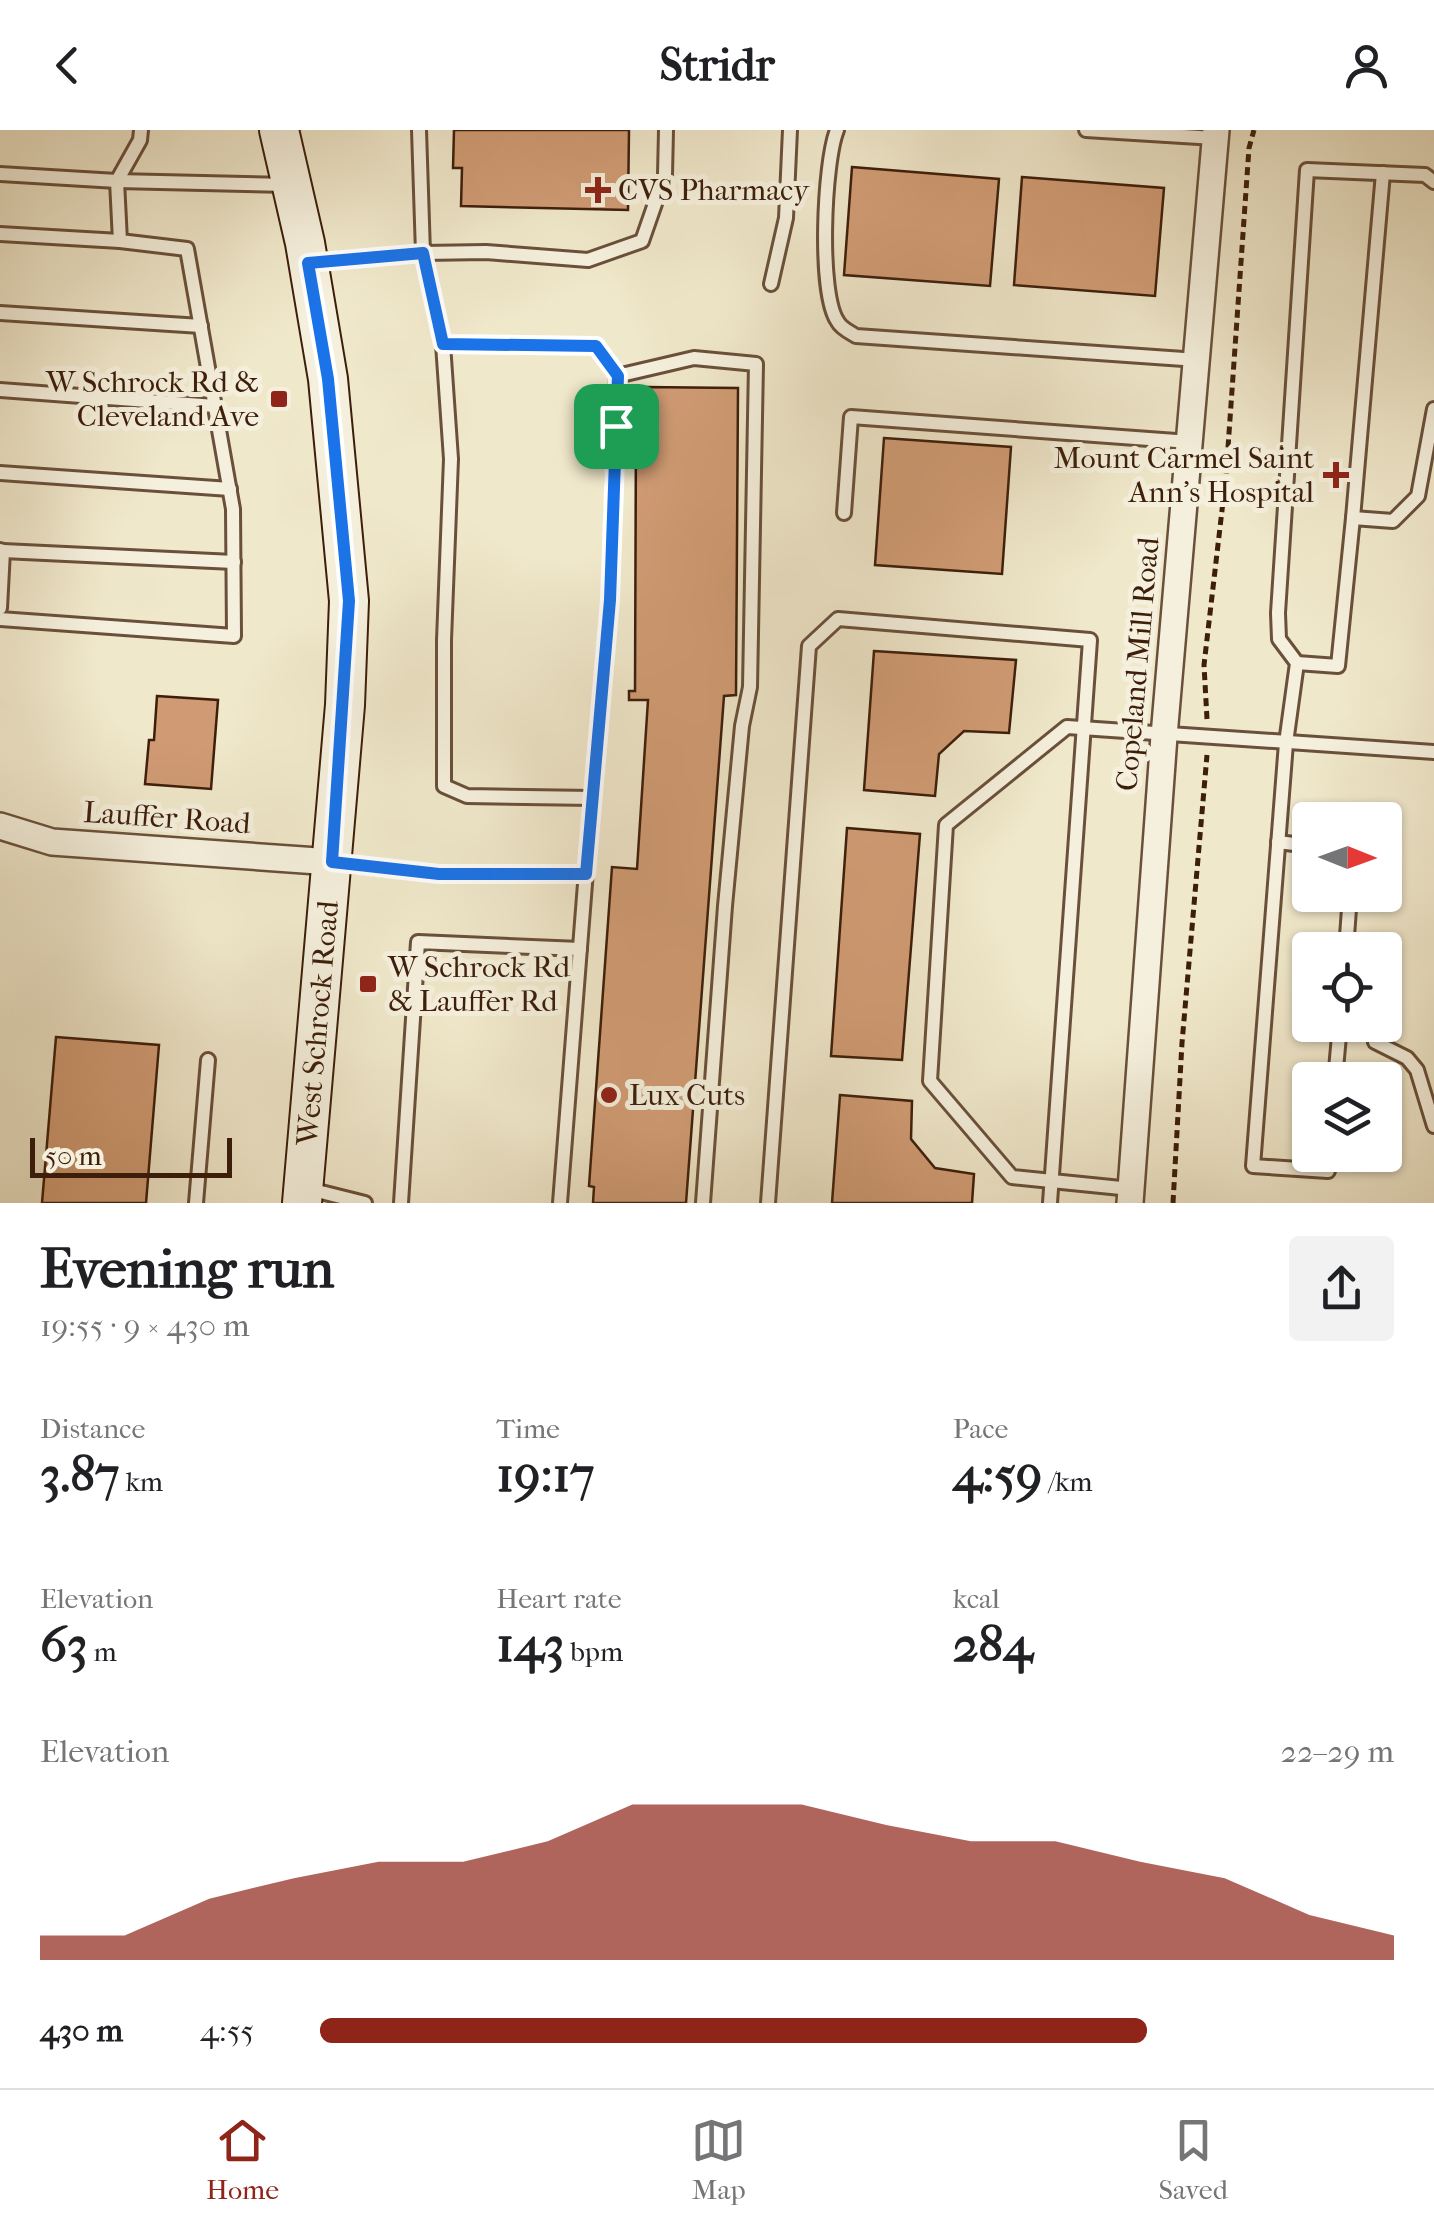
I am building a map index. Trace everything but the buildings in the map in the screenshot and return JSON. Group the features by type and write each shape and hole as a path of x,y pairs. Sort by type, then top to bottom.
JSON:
{"main road":[{"name":"West Schrock Road","path":"279,130 328,379 349,601 332,862 303,1195"}],"street":[{"name":"Copeland Mill Road","path":"1130,1196 1164,736 1216,134"},
{"name":"Lauffer Road","path":"0,826 52,842 332,862"}],"lane":[{"path":"120,241 117,181 140,140 141,130"},
{"path":"419,130 423,253 443,344 451,459 444,640 444,786 467,796 592,798"},
{"path":"308,263 486,252 588,260 642,242 664,174 666,130"},
{"path":"771,284 786,218 790,130"},
{"path":"837,130 830,148 825,187 830,300 838,322 856,336 1198,360"},
{"path":"1086,130 1216,134"},
{"path":"1292,1169 1254,1166 1286,743 1297,663 1279,639 1278,614 1307,170 1425,176 1434,182"},
{"path":"1297,663 1338,666 1382,173"},
{"path":"0,174 292,185"},
{"path":"0,234 187,248 234,509 234,636 0,620"},
{"path":"0,314 201,326"},
{"path":"443,344 596,346 618,376 610,600 560,1203"},
{"path":"618,376 694,358 756,364 750,687 742,726 725,906 703,1203"},
{"path":"0,390 215,406"},
{"path":"1353,518 1393,521 1418,496 1434,409"},
{"path":"844,513 851,417 1190,442"},
{"path":"0,473 230,489"},
{"path":"0,608 1,550 234,562"},
{"path":"768,1203 810,646 838,619 1090,640 1050,1203"},
{"path":"1130,1196 1012,1177 930,1082 946,825 1067,727 1434,752 1434,757"},
{"path":"1278,842 1292,844"},
{"path":"332,862 439,874 586,871"},
{"path":"401,1203 418,942 580,949"},
{"path":"1374,1042 1407,1058 1417,1070 1434,1126"},
{"path":"196,1203 208,1060"},
{"path":"303,1195 365,1203"}],"path":[{"path":"1173,1203 1182,1043 1208,739 1204,664 1226,476 1249,148 1254,130"}],"place":[{"name":"CVS Pharmacy","path":"598,190"},
{"name":"W Schrock Rd & Cleveland Ave","path":"279,399"},
{"name":"Mount Carmel Saint Ann's Hospital","path":"1336,475"},
{"name":"W Schrock Rd & Lauffer Rd","path":"368,984"},
{"name":"Lux Cuts","path":"609,1095"}],"route":[{"path":"423,253 443,344 596,346 618,376 616,426 610,600 586,874 439,874 332,862 349,601 328,379 308,263 423,253"}]}
